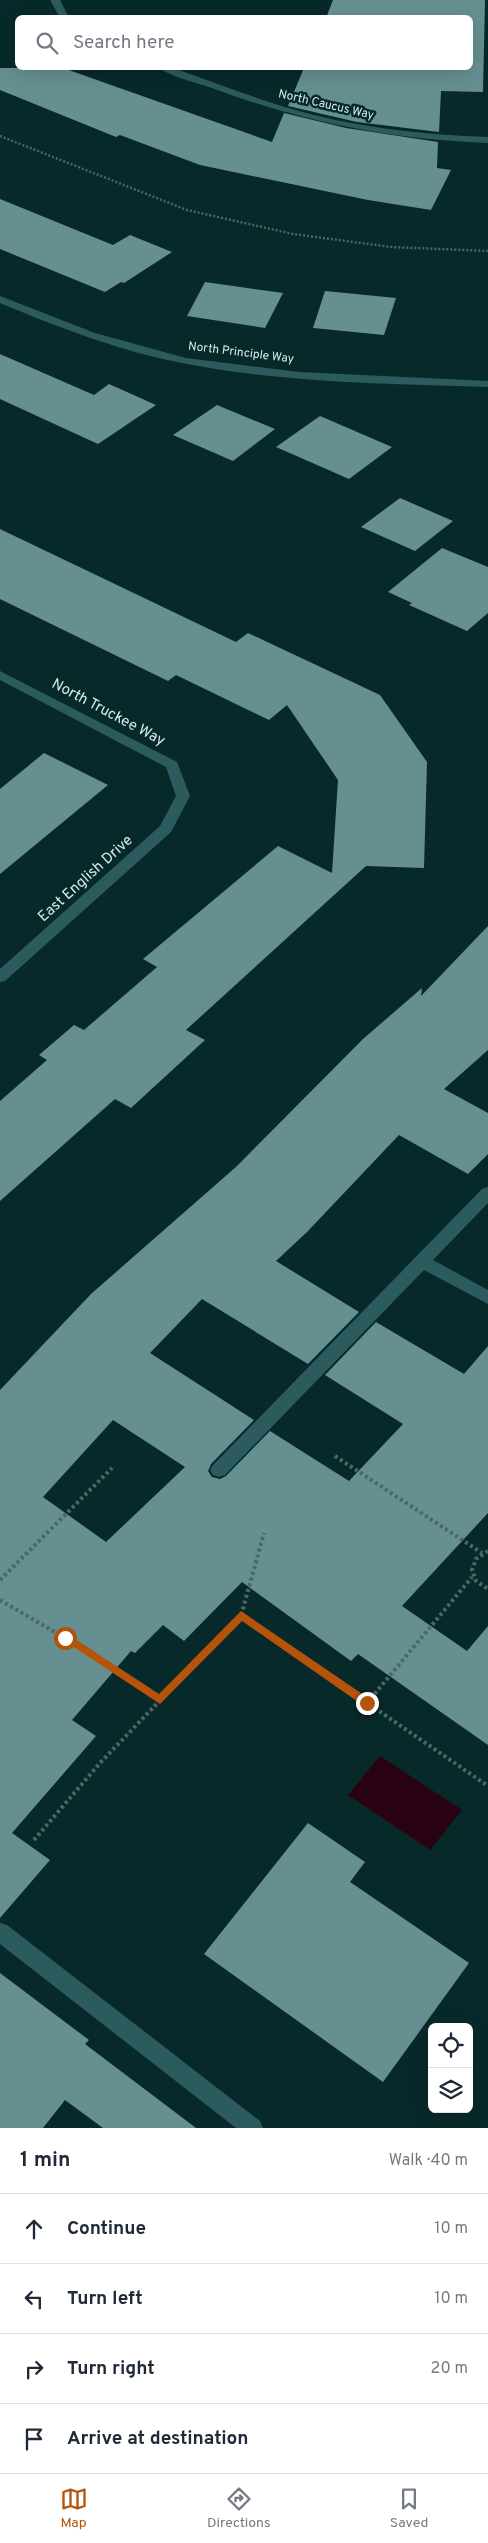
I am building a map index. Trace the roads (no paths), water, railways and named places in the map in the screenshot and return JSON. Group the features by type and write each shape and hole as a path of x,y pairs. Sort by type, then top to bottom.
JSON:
{"street":[{"path":"55,0 64,15"},
{"name":"North Caucus Way","path":"171,70 259,102 311,117 368,129 488,140"},
{"name":"North Principle Way","path":"0,299 64,327 120,345 186,361 249,371 342,378 488,384"},
{"name":"North Truckee Way","path":"0,675 172,765 183,796"},
{"name":"East English Drive","path":"0,977 166,828 183,796"},
{"path":"220,1470 488,1193"},
{"path":"422,1261 488,1298"},
{"path":"0,1932 253,2128"}]}
